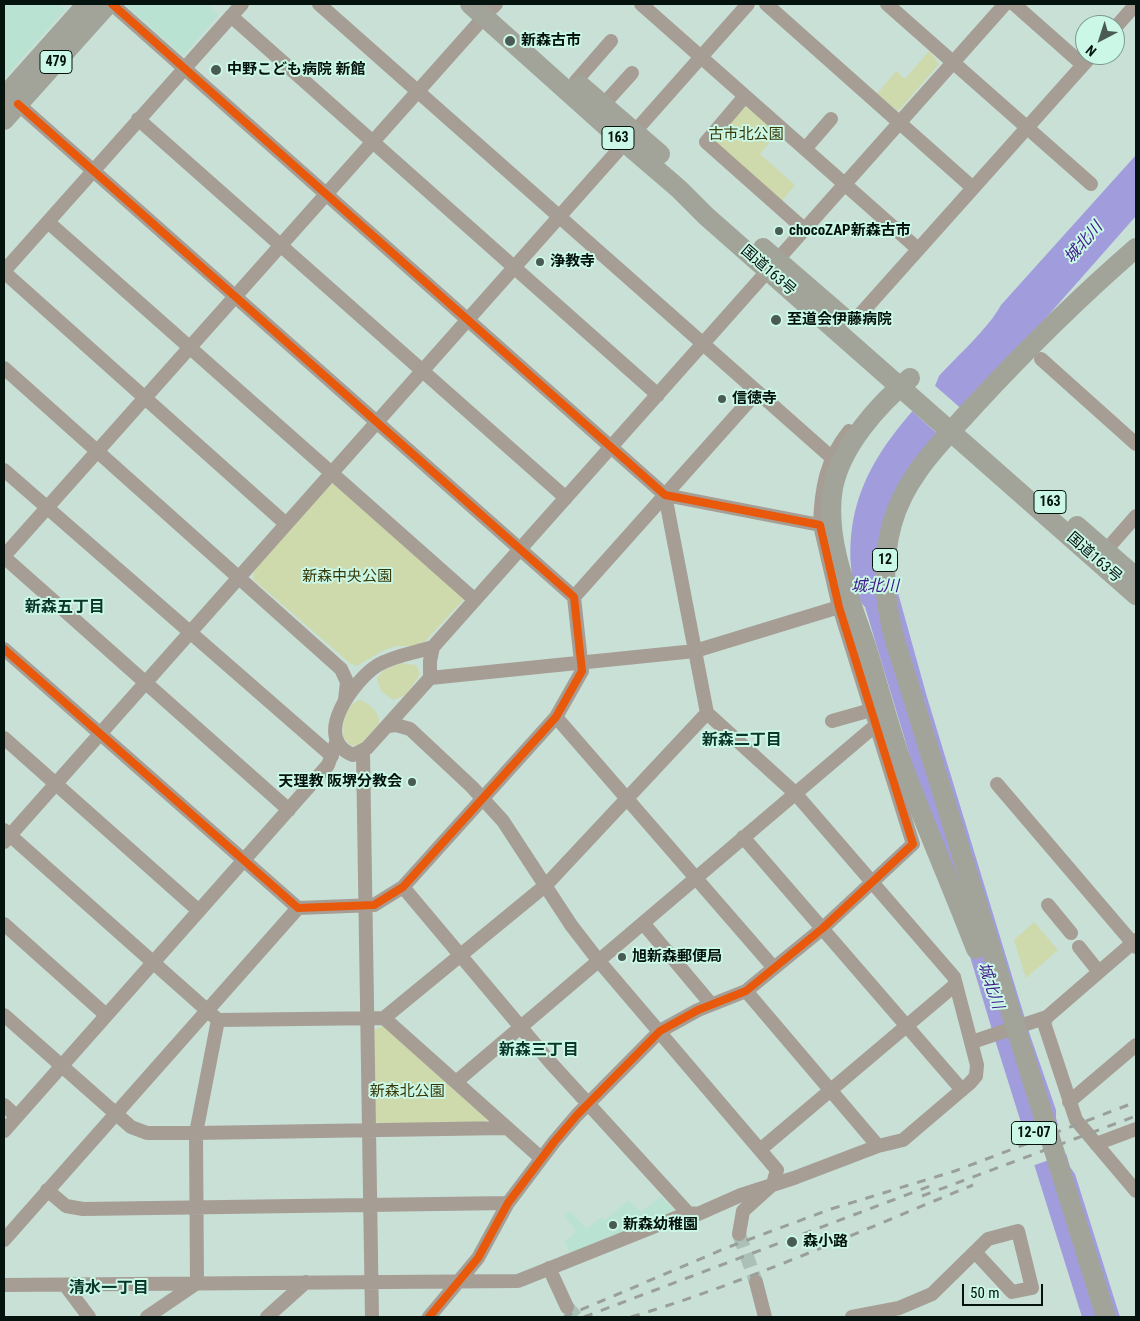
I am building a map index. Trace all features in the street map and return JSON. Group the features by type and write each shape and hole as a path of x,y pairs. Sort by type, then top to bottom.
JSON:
{"highway":[{"name":"479","path":"4,120 8,96 87,4"},
{"name":"479","path":"8,96 108,4"},
{"name":"国道163号","path":"486,7 603,104 664,176 772,265 901,390 961,431 1102,555 1136,595"},
{"name":"国道163号","path":"486,7 630,138"},
{"name":"12","path":"1106,1317 892,633 885,579 887,544 892,522 904,492 933,451 1052,324 1136,248"},
{"name":"国道163号","path":"772,265 812,290 901,390"},
{"name":"12-07","path":"901,390 856,439 836,480 831,504 836,549 904,768 976,949 1092,1317"},
{"name":"国道163号","path":"1102,555 1136,577"}],"street":[{"path":"112,4 665,495 820,525"},
{"path":"242,4 4,272 286,524"},
{"path":"319,4 831,457"},
{"path":"641,4 918,249"},
{"path":"707,713 546,884 384,1018 218,1020 6,836 102,733 748,4"},
{"path":"766,4 973,188"},
{"path":"887,4 954,61 1091,184"},
{"path":"345,700 367,673 388,660 433,647 1005,4"},
{"path":"1014,4 1075,51"},
{"path":"1125,17 1136,4"},
{"path":"289,810 4,557 418,91 486,7"},
{"path":"231,16 658,395"},
{"path":"576,81 611,41"},
{"path":"812,290 821,285 857,318 1082,65"},
{"path":"603,104 632,73"},
{"path":"4,649 102,733 298,908 374,906 403,887 556,717 582,671 574,597 8,96"},
{"path":"745,96 706,142 804,229"},
{"path":"138,119 566,498"},
{"path":"805,149 831,119"},
{"path":"48,222 475,600"},
{"path":"1041,359 1136,444"},
{"path":"4,368 341,669 347,682 345,700 337,720 337,740 330,760 289,810 4,1130"},
{"path":"429,1317 478,1258 508,1203 541,1158 589,1104 660,1031 711,1004 746,991 823,928 914,844 839,607 820,525 821,496 831,457 876,396 901,390"},
{"path":"574,597 757,392"},
{"path":"4,470 191,631 330,760"},
{"path":"4,1285 518,1281 688,1213 698,1214 741,1195 794,1178 878,1146 903,1140 970,1083 977,1070 978,1040 955,985 954,978 795,793 707,713 665,495"},
{"path":"1102,555 1136,516"},
{"path":"430,672 581,663 695,651 839,607"},
{"path":"330,760 358,753 388,726 430,672 433,647"},
{"path":"413,654 424,660 430,672"},
{"path":"341,669 367,673"},
{"path":"832,721 871,710"},
{"path":"556,717 774,968"},
{"path":"388,726 396,725 410,729 483,797 503,820 571,925 598,960 777,1170 774,1184 743,1211 739,1234"},
{"path":"456,1082 876,725"},
{"path":"4,738 199,911"},
{"path":"337,740 343,750 358,753"},
{"path":"358,753 366,907 368,1205 372,1317"},
{"path":"978,1040 1042,1019 1135,943 997,784"},
{"path":"743,838 908,1025 962,1090"},
{"path":"403,887 520,1027 688,1213"},
{"path":"1048,905 1071,933"},
{"path":"4,1240 298,908"},
{"path":"643,923 711,1004"},
{"path":"4,924 106,1015"},
{"path":"1079,947 1098,972"},
{"path":"761,1149 955,985"},
{"path":"746,991 878,1146"},
{"path":"4,1015 131,1128 142,1132 196,1134 506,1128"},
{"path":"384,1018 541,1158"},
{"path":"1042,1019 1076,1120 1136,1191"},
{"path":"197,1283 196,1134 218,1020"},
{"path":"1069,1102 1136,1044"},
{"path":"4,1106 16,1116"},
{"path":"1096,1144 1136,1129"},
{"path":"48,1190 66,1206 72,1208 508,1203"},
{"path":"852,1317 899,1313 932,1294 988,1239 1018,1231 1032,1288 1012,1292 975,1252"},
{"path":"549,1268 567,1307"},
{"path":"273,1315 306,1282"},
{"path":"756,1282 765,1317"},
{"path":"147,1317 197,1283"},
{"path":"65,1285 89,1317"}],"shaded area":[{"path":"4,4 58,4 65,10 4,78"},
{"path":"125,4 207,4 219,14 183,56"},
{"path":"661,1196 679,1215 571,1257 565,1241 576,1232 565,1216 570,1211 587,1229 601,1217 605,1220 629,1200 641,1212"}],"green space":[{"path":"929,51 939,64 898,111 877,94 896,71 905,79"},
{"name":"古市北公園","path":"743,104 777,133 760,154 795,185 780,203 714,145 713,138"},
{"name":"新森中央公園","path":"330,484 337,484 465,598 424,642 413,646 396,646 382,651 357,666 351,664 254,580 254,571"},
{"path":"401,663 416,665 420,674 406,695 393,700 381,691 377,678 384,670"},
{"path":"360,700 374,709 378,715 379,723 361,744 351,746 344,738 344,721 351,706"},
{"path":"1034,922 1058,950 1026,978 1014,940"},
{"name":"新森北公園","path":"383,1026 488,1118 485,1123 380,1125 375,1120 373,1030"}],"water":[{"name":"城北川","path":"1136,155 1136,216 909,473 888,557 927,697 1030,1035 1056,1110 1056,1118 1070,1167 1075,1174 1120,1317 1082,1317 996,1043 865,607 858,598 854,588 851,566 851,538 855,513 862,489 872,467 885,446 935,386 939,376 981,332 1001,305"}],"pier":[{"path":"933,384 964,411 941,437 911,410"},
{"path":"1060,1125 1069,1153 1032,1166 1024,1139"}],"tunnel":[{"path":"739,1234 756,1282"},
{"path":"567,1307 576,1317"}],"railway":[{"path":"564,1317 726,1248 831,1209 955,1171 1136,1102"},
{"path":"922,1196 1136,1116"},
{"path":"631,1317 761,1272 973,1185"},
{"path":"584,1317 930,1186"}],"cycle path":[{"path":"112,4 665,495 820,525 839,607 913,844 823,928 746,991 698,1010 660,1031 577,1115 554,1142 508,1203 478,1258 429,1317"},
{"path":"4,649 298,908 374,905 403,887 556,717 582,671 574,597 18,104"}],"place":[{"name":"新森古市","path":"510,41"},
{"name":"中野こども病院 新館","path":"216,70"},
{"name":"chocoZAP新森古市","path":"779,231"},
{"name":"浄教寺","path":"540,262"},
{"name":"至道会伊藤病院","path":"776,320"},
{"name":"信徳寺","path":"722,399"},
{"name":"天理教 阪堺分教会","path":"412,782"},
{"name":"旭新森郵便局","path":"622,957"},
{"name":"新森幼稚園","path":"613,1225"},
{"name":"森小路","path":"792,1242"}],"district":[{"name":"新森五丁目","path":"65,608"},
{"name":"新森二丁目","path":"742,741"},
{"name":"新森三丁目","path":"539,1051"},
{"name":"清水一丁目","path":"109,1289"}]}
